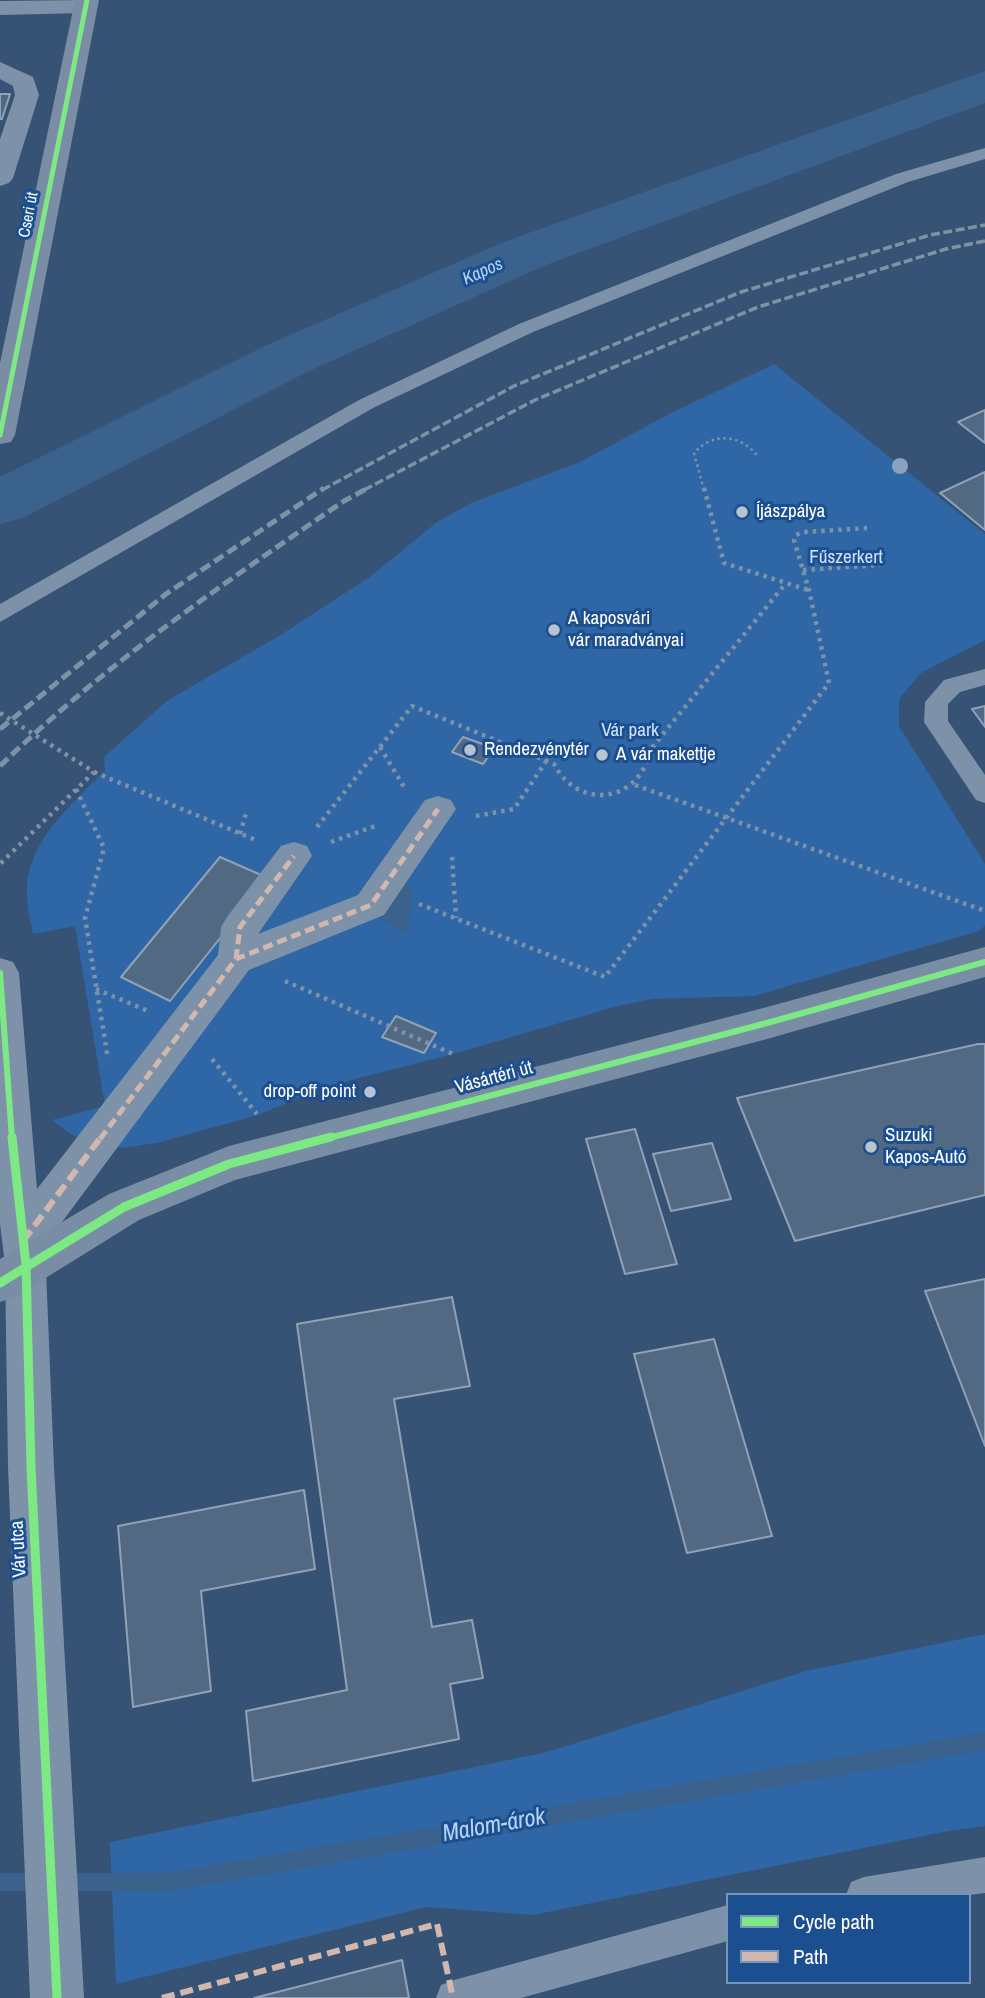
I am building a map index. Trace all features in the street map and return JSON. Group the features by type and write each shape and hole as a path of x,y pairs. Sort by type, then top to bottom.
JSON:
{"street":[{"path":"0,8 86,3"},
{"name":"Cseri út","path":"0,435 86,3"},
{"path":"0,69 24,82 27,95 0,178"},
{"path":"16,1263 117,1115 236,960 371,905 436,806"},
{"path":"236,960 240,927 294,856"},
{"name":"Vásártéri út","path":"16,1263 124,1207 229,1164 754,1027 985,962"},
{"name":"Vár utca","path":"0,972 15,1175 15,1462 50,1850 58,1998"}],"lane":[{"path":"0,614 366,404 526,328 902,178 985,153"},
{"path":"985,677 952,686 937,702 936,722 985,794"},
{"path":"876,1893 985,1875"},
{"path":"454,1998 726,1924"}],"path":[{"path":"757,455 747,444 738,440 717,438 699,446 694,453 724,563 809,590"},
{"path":"415,903 605,977 829,683 809,590 794,540 796,535 803,532 869,528"},
{"path":"803,570 880,565"},
{"path":"0,713 94,772 294,856 412,706 547,760 554,764 556,774 569,786 588,793 607,794 635,785 645,775 650,762 650,750 786,583"},
{"path":"380,747 436,806 514,809 547,760"},
{"path":"0,864 94,772"},
{"path":"635,785 985,911"},
{"path":"76,789 104,848 85,918 117,1115"},
{"path":"240,834 247,810"},
{"path":"236,960 453,1054"},
{"path":"96,989 184,1026 258,1115"}],"green space":[{"name":"Vár park","path":"774,364 985,534 985,640 921,673 899,699 899,726 985,864 985,925 979,931 754,996 652,999 618,1006 453,1054 328,1086 258,1115 157,1143 121,1148 95,1145 71,1134 52,1120 105,1106 75,926 33,934 27,901 28,877 33,859 52,826 105,770 104,757 168,700 279,636 371,576 437,522 471,503 580,462 671,413"},
{"path":"985,1634 985,1826 943,1832 533,1915 426,1907 116,1984 110,1842 547,1752 806,1671"}],"shaded area":[{"path":"395,881 412,887 408,934 372,915"}],"building":[{"path":"0,94 10,94 2,119 0,119"},
{"path":"985,410 985,443 958,422"},
{"path":"985,472 985,530 940,493"},
{"path":"985,706 985,727 972,709"},
{"path":"463,737 494,748 483,764 452,752"},
{"path":"220,857 268,878 170,1001 121,977"},
{"path":"396,1016 436,1033 424,1053 382,1037"},
{"name":"Suzuki Kapos-Autó","path":"985,1044 985,1195 795,1241 737,1098"},
{"path":"635,1129 677,1264 625,1274 586,1139"},
{"path":"712,1143 731,1199 671,1211 653,1154"},
{"path":"985,1279 985,1446 925,1291"},
{"path":"452,1297 470,1386 394,1399 432,1627 472,1620 483,1678 450,1684 459,1739 253,1781 246,1711 347,1690 297,1324"},
{"path":"714,1339 772,1536 687,1553 634,1354"},
{"path":"304,1490 315,1569 201,1591 211,1691 133,1707 118,1526"},
{"path":"402,1960 409,1998 254,1998"}],"waterway":[{"name":"Kapos","path":"0,503 288,358 526,253 985,86"},
{"name":"Malom-árok","path":"0,1882 169,1882 985,1741"}],"railway":[{"path":"322,490 514,386 741,292 930,235 985,225"},
{"path":"364,490 535,400 758,307 946,249 985,241"},
{"path":"0,729 166,594 324,488"},
{"path":"0,766 81,694 166,626 344,501 368,488"}],"marked path":[{"path":"23,1241 236,959 371,905 438,809"},
{"path":"236,959 240,927 294,856"},
{"path":"162,1998 437,1924 453,1998"}],"cycle path":[{"path":"0,435 87,0"},
{"path":"0,1283 124,1207 229,1164 767,1023 985,962"},
{"path":"0,973 15,1175 26,1265 31,1467 57,1998"}],"place":[{"name":"Íjászpálya","path":"742,512"},
{"name":"A kaposvári vár maradványai","path":"554,630"},
{"name":"Rendezvénytér","path":"470,750"},
{"name":"A vár makettje","path":"602,755"},
{"name":"drop-off point","path":"370,1092"},
{"name":"Suzuki Kapos-Autó","path":"871,1147"}],"park label":[{"name":"Fűszerkert","path":"846,558"}]}
